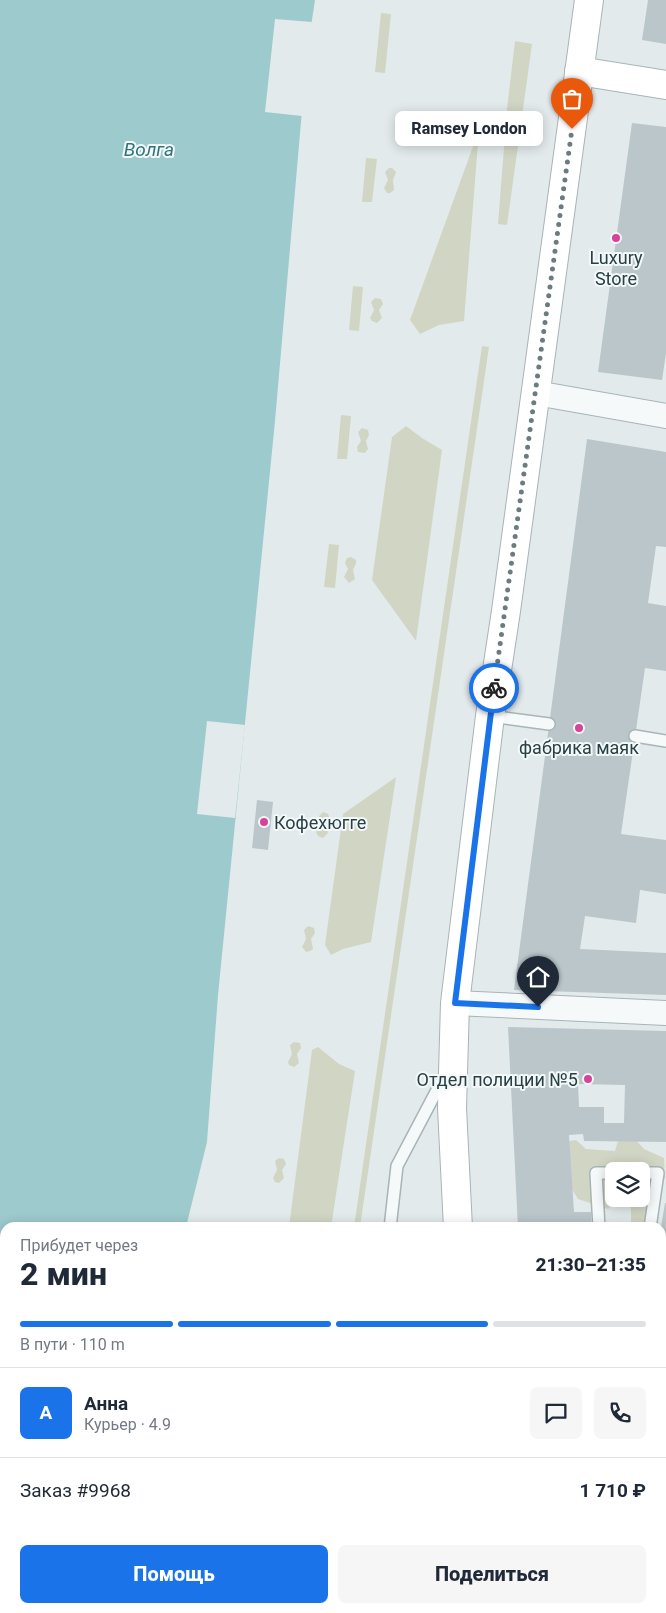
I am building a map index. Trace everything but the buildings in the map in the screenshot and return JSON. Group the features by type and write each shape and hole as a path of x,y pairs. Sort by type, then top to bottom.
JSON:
{"main road":[{"path":"458,1222 452,1108 455,1003 490,716 589,0"},
{"path":"579,71 666,85"}],"street":[{"path":"536,393 666,416"},
{"path":"455,1003 666,1012"}],"lane":[{"path":"490,716 549,724"},
{"path":"635,736 666,741"},
{"path":"391,1222 397,1166 454,1058"},
{"path":"599,1222 596,1173 605,1173"},
{"path":"650,1173 658,1173 651,1222"}],"green space":[{"path":"381,13 391,14 385,73 375,72"},
{"path":"515,41 532,44 507,225 498,224 507,109"},
{"path":"479,130 464,321 439,325 420,334 410,320"},
{"path":"366,158 377,159 372,202 362,202"},
{"path":"389,168 396,172 393,180 394,190 387,193 384,188 388,180 385,172"},
{"path":"353,286 363,287 359,331 349,330"},
{"path":"375,298 381,299 383,304 379,310 382,318 377,323 370,318 374,310 371,302"},
{"path":"482,346 489,347 361,1222 355,1222"},
{"path":"341,415 351,416 347,459 337,459"},
{"path":"406,426 442,450 416,641 372,580 392,437"},
{"path":"362,428 368,430 369,435 366,441 368,449 365,453 358,452 357,447 361,441 358,432"},
{"path":"329,544 339,545 335,588 324,587"},
{"path":"351,557 356,560 353,570 355,579 349,583 344,577 348,569 345,563 347,558"},
{"path":"396,777 371,942 343,949 331,955 325,945 343,814"},
{"path":"323,812 328,814 330,819 326,825 328,833 323,838 318,836 316,832 321,824 319,816"},
{"path":"308,926 314,928 315,933 311,939 313,949 306,952 302,947 306,939 304,930"},
{"path":"294,1042 300,1043 301,1048 297,1054 299,1063 294,1067 289,1065 288,1062 292,1054 290,1045"},
{"path":"318,1047 339,1064 355,1071 332,1222 290,1222 312,1050"},
{"path":"632,1136 644,1149 664,1158 665,1178 653,1191 653,1222 631,1222 630,1207 650,1207 650,1162 605,1162 605,1207 611,1207 608,1209 578,1199 555,1161 558,1143 576,1140 586,1149 615,1151 619,1138"},
{"path":"279,1158 284,1159 286,1164 282,1170 284,1178 279,1183 275,1182 273,1178 277,1170 275,1161"}],"water":[{"name":"Волга","path":"0,0 315,0 307,53 275,421 218,995 207,1142 187,1222 0,1222"}],"pier":[{"path":"275,19 312,22 302,116 265,112"},
{"path":"207,721 245,725 235,818 197,814"}],"way so far":[{"path":"494,688 572,129"}],"place":[{"name":"Ramsey London","path":"572,129"},
{"name":"Luxury Store","path":"616,238"},
{"name":"фабрика маяк","path":"579,728"},
{"name":"Кофехюгге","path":"264,822"},
{"name":"Отдел полиции №5","path":"588,1079"}],"route":[{"path":"494,688 455,1003 538,1007"}]}
